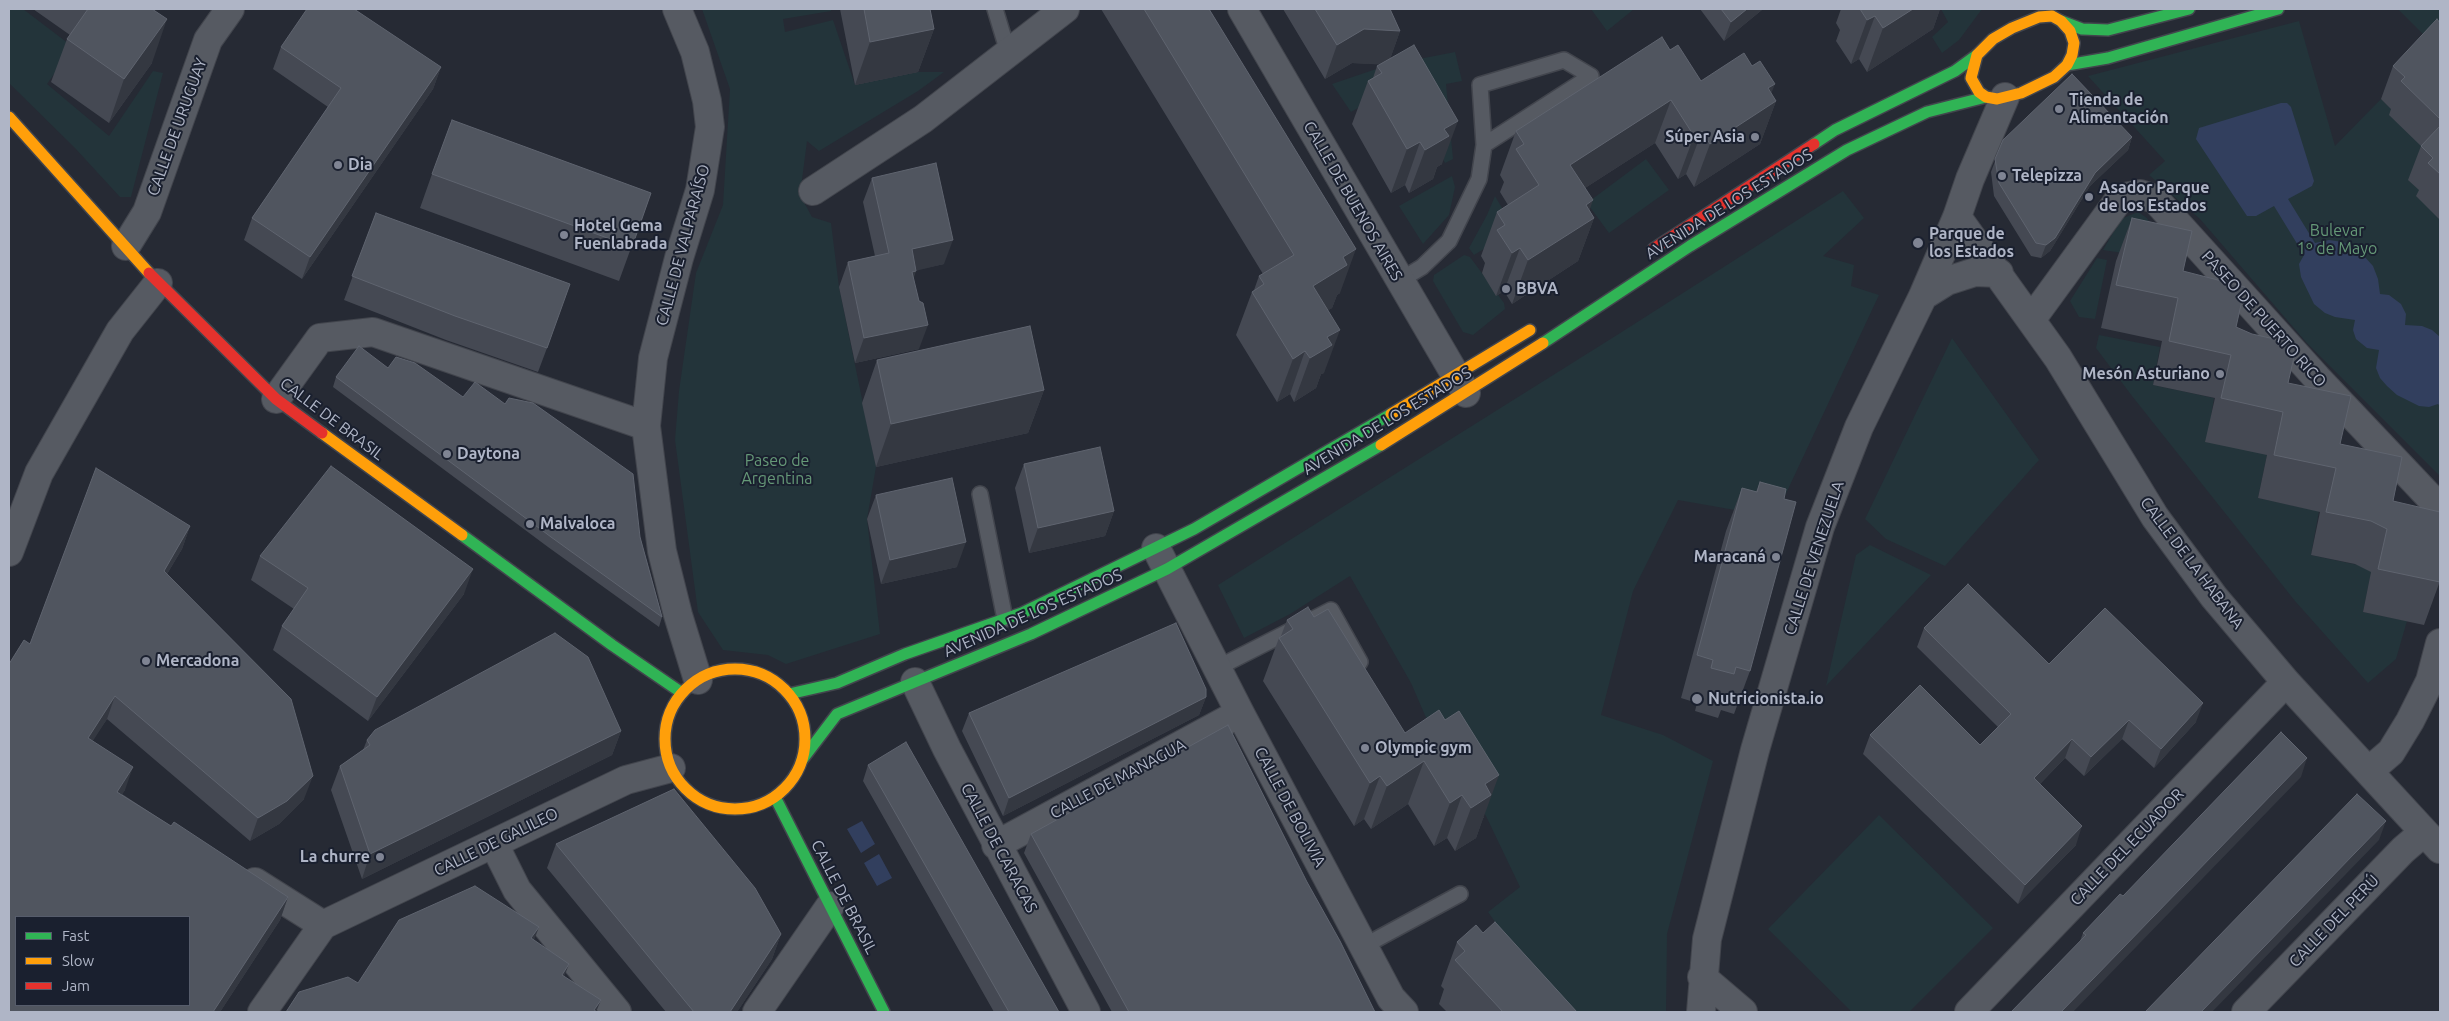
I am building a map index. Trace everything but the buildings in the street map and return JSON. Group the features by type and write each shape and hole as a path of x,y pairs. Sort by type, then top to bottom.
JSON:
{"street":[{"name":"CALLE DE URUGUAY","path":"126,246 147,212 208,40 230,9"},
{"name":"CALLE DE VALPARAÍSO","path":"677,9 695,52 707,100 710,127 700,190 679,258 653,358 646,426 662,551 678,615 690,686"},
{"path":"813,191 923,119 1065,9"},
{"name":"CALLE DE BUENOS AIRES","path":"1242,9 1460,384"},
{"path":"2046,15 2070,31 2074,42 2072,55 2067,65 2054,76 2037,86 1996,97 1979,92 1971,78 1972,64 1977,55 1994,39 2012,28 2046,15 2082,29 2108,30 2189,9"},
{"path":"2067,65 2108,58 2278,9"},
{"name":"AVENIDA DE LOS ESTADOS","path":"1646,254 1835,130 1955,71 1977,55"},
{"name":"AVENIDA DE LOS ESTADOS","path":"789,694 837,683 906,654 1022,613 1161,559 1202,524 1460,384 1847,150 1927,112 1996,97"},
{"name":"CALLE DE VENEZUELA","path":"1701,1012 1706,939 1753,759 1820,527 1859,427 1923,296 1958,217 1996,97"},
{"name":"CALLE DE BRASIL","path":"9,117 158,282 276,399 612,645 690,686"},
{"name":"PASEO DE PUERTO RICO","path":"2032,320 2120,198 2140,194 2155,199 2317,378 2440,508"},
{"name":"CALLE DE LA HABANA","path":"1958,217 2032,320 2155,517 2214,598 2286,682 2370,770 2432,840"},
{"path":"1923,296 1947,281 1975,272 1999,273"},
{"path":"9,552 39,474 120,331 158,282"},
{"name":"AVENIDA DE LOS ESTADOS","path":"802,760 837,714 1031,634 1161,559 1328,477 1460,384 1538,324"},
{"path":"276,399 320,338 373,332 646,426"},
{"name":"CALLE DE BOLIVIA","path":"1161,559 1391,998 1404,1012"},
{"path":"2370,770 2392,752 2410,721 2430,681 2440,643"},
{"path":"736,669 756,672 775,680 789,694 801,714 806,737 802,760 791,781 775,797 756,806 736,810 716,807 697,799 682,785 671,768 665,749 666,729 671,710 690,686 716,671 736,669"},
{"name":"CALLE DE CARACAS","path":"916,682 947,749 996,845 1086,1012"},
{"name":"CALLE DEL ECUADOR","path":"1969,1012 2286,682"},
{"name":"CALLE DE MANAGUA","path":"996,845 1240,713"},
{"name":"CALLE DE GALILEO","path":"262,1012 323,925 626,780 671,768"},
{"name":"CALLE DE BRASIL","path":"775,797 884,1012"},
{"name":"CALLE DEL PERÚ","path":"2246,1012 2403,850 2432,840"},
{"path":"494,844 517,890 617,1012"},
{"path":"233,868 323,925"},
{"path":"757,1012 830,906"},
{"path":"1702,977 1743,1012"}],"lane":[{"path":"995,9 1008,52"},
{"path":"1399,281 1422,267 1449,241 1479,179 1484,145 1480,85 1564,60 1591,76 1484,145"},
{"path":"980,494 1005,618"},
{"path":"1217,668 1331,610 1367,674"},
{"path":"1364,946 1460,894"}],"green space":[{"path":"9,9 23,9 73,47 47,84 109,136 153,71 163,73 131,197 120,197 75,148 9,83"},
{"name":"Paseo de Argentina","path":"702,9 831,9 831,11 783,19 785,32 833,20 855,85 918,72 944,72 918,91 819,151 807,141 800,195 812,217 831,223 839,287 876,467 867,519 880,634 786,664 768,655 723,650 698,612 675,440 679,391 696,273 723,205 730,89"},
{"path":"1591,9 1634,9 1607,31"},
{"path":"1941,9 1982,9 1959,40 1942,53 1932,37 1948,22"},
{"path":"2398,9 2440,9 2440,51"},
{"name":"Bulevar 1º de Mayo","path":"2299,21 2335,146 2381,99 2424,140 2421,192 2440,220 2440,476 2306,342 2200,219 2149,175 2165,161 2088,76"},
{"path":"1455,52 1462,81 1446,84 1453,159 1445,163 1405,80 1351,112 1332,84 1388,65"},
{"path":"1646,159 1669,190 1609,233 1587,203"},
{"path":"1452,176 1455,187 1449,215 1423,244 1399,206"},
{"path":"1843,191 1864,218 1823,256 1854,265 1851,286 1879,295 1775,517 1678,500 1633,591 1601,715 1663,735 1713,761 1667,934 1666,1012 1559,1012 1488,912 1520,887 1486,816 1441,752 1411,683 1350,576 1290,614 1244,638 1218,585"},
{"path":"1495,196 1515,230 1474,255 1469,248"},
{"path":"2138,212 2147,218 2153,228 2143,256 2103,250 2121,219"},
{"path":"1464,255 1470,257 1504,303 1505,309 1473,335 1463,332 1433,281 1434,275"},
{"path":"2097,258 2107,260 2095,319 2079,317 2070,301"},
{"path":"2099,335 2160,347 2153,385 2214,398 2211,417 2267,455 2258,498 2319,511 2311,555 2372,568 2363,612 2407,621 2396,659 2368,683 2295,601 2132,396 2096,348"},
{"path":"1952,338 2039,460 1945,566 1886,539 1865,519"},
{"path":"1870,545 1931,575 1826,686 1856,555"},
{"path":"1879,815 1993,928 1909,1012 1852,1012 1768,929"}],"water":[{"path":"2281,103 2287,103 2291,107 2314,181 2312,186 2288,199 2315,243 2329,240 2343,242 2363,255 2373,266 2378,279 2380,294 2389,295 2401,304 2406,314 2405,325 2422,326 2432,330 2440,337 2440,406 2438,404 2429,407 2419,406 2397,395 2387,386 2380,378 2376,368 2379,350 2367,348 2356,339 2353,330 2355,320 2335,317 2325,313 2314,304 2301,277 2299,264 2304,255 2274,206 2256,216 2247,216 2196,139 2199,128"},
{"path":"862,821 875,844 861,853 847,829"},
{"path":"879,854 892,878 877,886 864,863"}],"traffic: fast":[{"path":"2061,21 2082,29 2108,30 2189,9"},
{"path":"2067,65 2108,58 2278,9"},
{"path":"1814,144 1835,130 1955,71 1977,55"},
{"path":"1543,343 1690,246 1847,150 1927,112 1986,97"},
{"path":"789,694 837,683 905,654 1022,613 1194,529 1391,414"},
{"path":"802,760 837,714 1031,634 1167,569 1381,445"},
{"path":"462,535 612,645 682,693"},
{"path":"775,797 884,1012"}],"traffic: slow":[{"path":"2052,16 2061,21 2070,31 2074,43 2072,55 2067,65 2054,77 2021,93 1997,99 1986,97 1979,92 1971,78 1977,55 1993,39 2012,28 2039,17 2052,16"},
{"path":"9,117 149,273"},
{"path":"1391,414 1530,330"},
{"path":"1381,445 1543,343"},
{"path":"322,433 462,535"},
{"path":"735,669 749,670 762,674 784,690 800,712 804,725 805,739 804,753 800,766 784,788 762,804 749,808 735,809 721,808 708,804 686,788 670,766 666,753 665,739 666,725 670,712 686,690 708,674 721,670 735,669"}],"traffic: jam":[{"path":"1653,249 1814,144"},
{"path":"149,273 276,399 322,433"}],"place":[{"name":"Tienda de Alimentación","path":"2059,109"},
{"name":"Súper Asia","path":"1755,137"},
{"name":"Dia","path":"338,165"},
{"name":"Telepizza","path":"2002,176"},
{"name":"Asador Parque de los Estados","path":"2089,197"},
{"name":"Hotel Gema Fuenlabrada","path":"564,235"},
{"name":"Parque de los Estados","path":"1918,243"},
{"name":"BBVA","path":"1506,289"},
{"name":"Mesón Asturiano","path":"2220,374"},
{"name":"Daytona","path":"447,454"},
{"name":"Malvaloca","path":"530,524"},
{"name":"Maracaná","path":"1776,557"},
{"name":"Mercadona","path":"146,661"},
{"name":"Nutricionista.io","path":"1697,699"},
{"name":"Olympic gym","path":"1365,748"},
{"name":"La churre","path":"380,857"}]}
